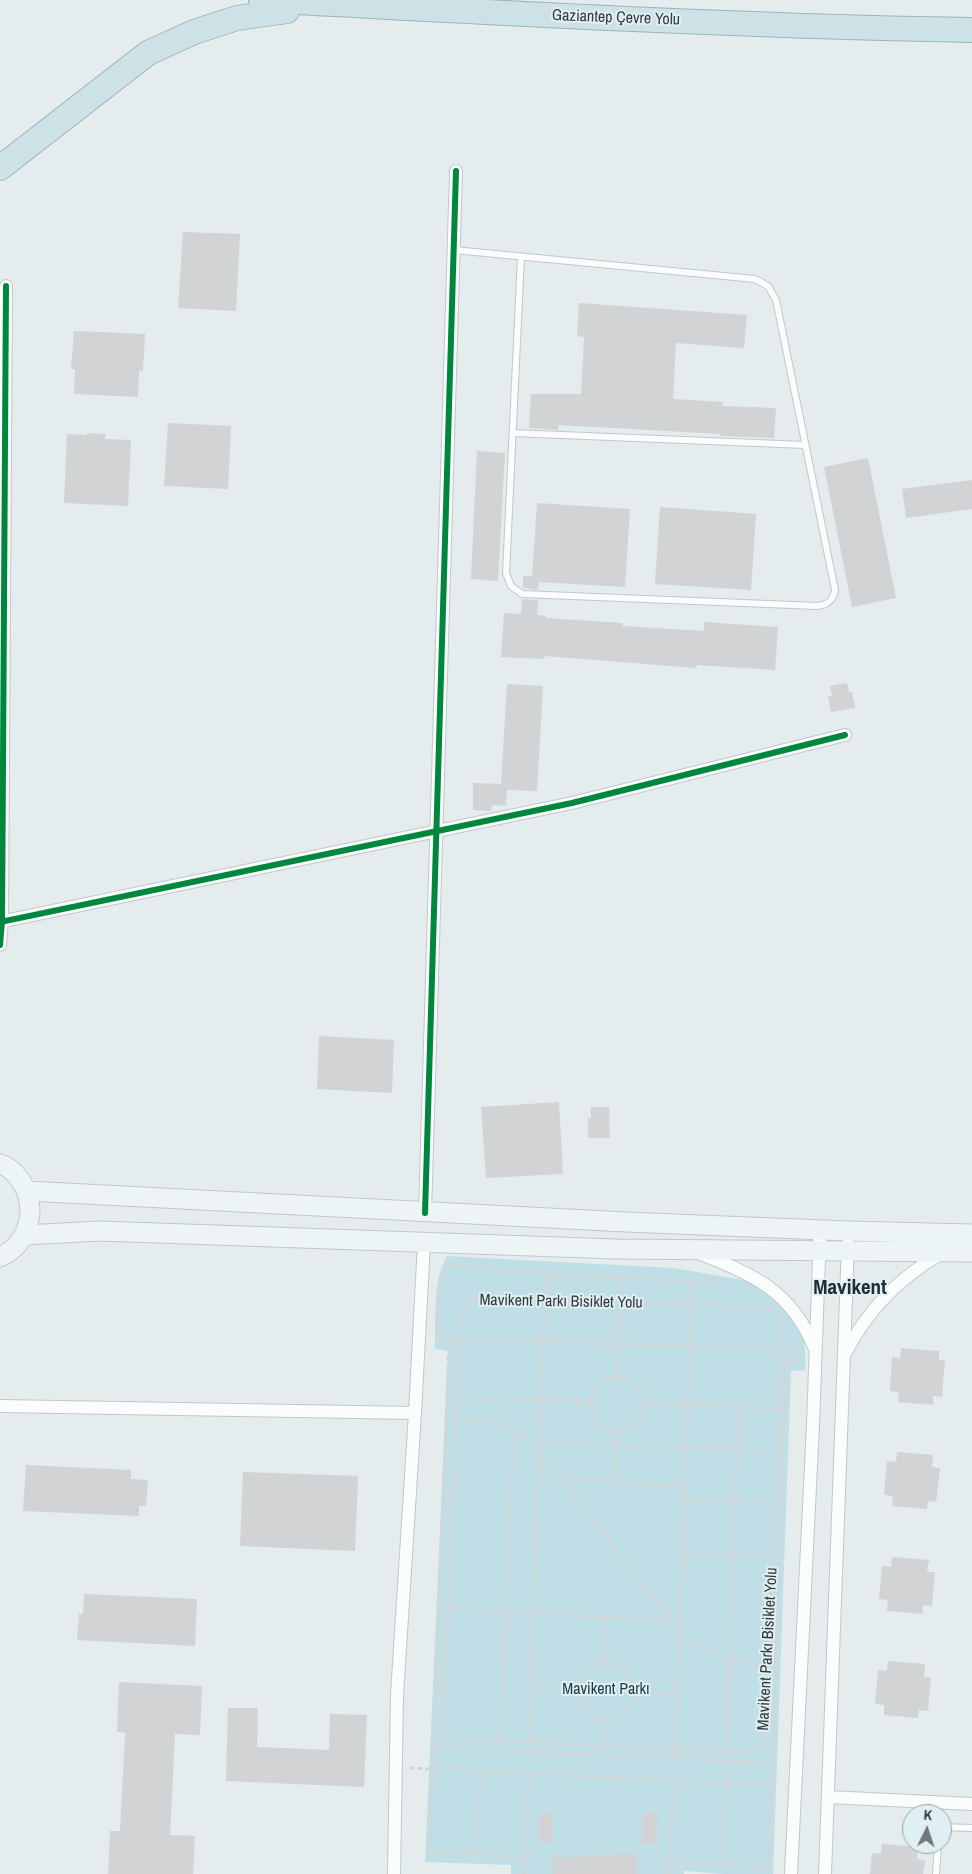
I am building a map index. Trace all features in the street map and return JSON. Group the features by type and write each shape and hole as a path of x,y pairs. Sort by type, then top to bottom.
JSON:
{"highway":[{"name":"Gaziantep Çevre Yolu","path":"261,0 528,14 885,29 972,30"},
{"path":"0,168 148,53 194,32 237,18 283,11 528,14"}],"main road":[{"path":"0,1164 5,1165 18,1176 27,1191 31,1208 29,1225 21,1240 9,1253 0,1257"},
{"path":"27,1191 425,1213 820,1230 972,1234"},
{"path":"24,1234 100,1231 424,1243 691,1250 972,1252"}],"street":[{"path":"425,1213 456,172"},
{"path":"0,945 6,286"},
{"path":"1,921 572,803 845,735"},
{"path":"791,1874 813,1425 820,1230"},
{"path":"825,1874 848,1231"},
{"path":"394,1874 397,1695 424,1243"},
{"path":"691,1250 741,1270 772,1289 795,1313 815,1351"},
{"path":"844,1357 865,1319 893,1287 909,1274 944,1252"},
{"path":"0,1406 415,1413"},
{"path":"828,1797 972,1804"}],"lane":[{"path":"454,250 755,279 772,290 776,300 835,590 829,602 817,606 522,594 516,591 508,582 506,573 521,257"},
{"path":"513,433 805,446"},
{"path":"952,1827 972,1828"},
{"path":"936,1874 937,1854"}],"path":[{"path":"731,1281 546,1274 448,1265 441,1275 438,1339 796,1349"},
{"path":"529,1751 532,1613 546,1274"},
{"path":"618,1377 620,1278"},
{"path":"675,1758 692,1281"},
{"path":"450,1340 430,1853 525,1857"},
{"path":"670,1860 768,1868 786,1363 796,1362 795,1340"},
{"path":"618,1377 635,1383 641,1390 644,1403 642,1415 638,1422 631,1428 614,1431 599,1423 594,1416 591,1402 594,1391 600,1384 608,1379 618,1377"},
{"path":"456,1397 591,1402"},
{"path":"644,1403 785,1409"},
{"path":"723,1864 738,1407"},
{"path":"456,1422 496,1422 522,1434 560,1478 688,1640 701,1649 730,1660 768,1667"},
{"path":"500,1742 514,1430"},
{"path":"613,1482 614,1431"},
{"path":"539,1443 777,1451"},
{"path":"560,1478 685,1487"},
{"path":"685,1500 775,1504"},
{"path":"683,1554 772,1557"},
{"path":"448,1609 673,1621"},
{"path":"606,1663 607,1617"},
{"path":"606,1663 622,1668 629,1675 633,1682 634,1692 633,1700 622,1714 614,1719 605,1720 587,1713 581,1705 577,1690 581,1677 587,1670 596,1664 606,1663"},
{"path":"531,1689 577,1690"},
{"path":"634,1692 677,1695"},
{"path":"604,1746 605,1720"},
{"path":"434,1747 772,1763"},
{"path":"396,1767 771,1785"},
{"path":"478,1855 480,1772"},
{"path":"524,1874 529,1774"},
{"path":"669,1874 675,1780"}],"green space":[{"name":"Mavikent Parkı","path":"447,1256 674,1268 749,1281 787,1305 804,1341 806,1370 791,1371 773,1874 723,1874 684,1871 684,1874 511,1874 511,1865 425,1862 448,1351 435,1349 435,1314 439,1278"}],"building":[{"path":"183,232 240,234 236,311 178,308"},
{"path":"579,303 747,315 744,348 676,343 673,399 723,402 723,406 776,408 774,438 559,425 558,430 529,428 531,394 581,394 584,337 577,336"},
{"path":"74,331 145,334 143,371 139,371 138,397 74,394 75,369 71,369"},
{"path":"168,423 231,426 228,489 164,486"},
{"path":"87,433 105,434 105,439 131,440 128,506 64,503 67,434 87,435"},
{"path":"477,451 505,453 498,581 471,579"},
{"path":"868,458 896,598 852,607 824,467"},
{"path":"972,480 972,509 906,518 902,489"},
{"path":"537,503 630,509 625,587 539,582 538,590 523,588 523,576 532,576"},
{"path":"660,507 756,514 751,590 655,584"},
{"path":"522,599 538,600 537,615 546,616 546,618 623,623 623,626 704,631 704,622 778,627 775,670 697,665 696,668 544,656 544,659 501,657 504,613 521,614"},
{"path":"847,683 849,692 852,692 855,708 831,712 828,696 832,696 830,686"},
{"path":"507,684 543,686 537,791 507,790 506,806 492,805 491,811 473,810 473,783 501,784"},
{"path":"319,1036 394,1040 392,1093 317,1089"},
{"path":"559,1102 563,1174 486,1178 481,1107"},
{"path":"591,1107 609,1107 610,1138 588,1138 588,1118 591,1118"},
{"path":"901,1348 939,1351 939,1360 945,1360 942,1397 933,1396 933,1405 898,1402 899,1392 890,1391 892,1357 900,1358"},
{"path":"897,1452 933,1455 932,1467 940,1468 936,1502 928,1501 927,1509 892,1506 893,1496 884,1495 887,1461 896,1462"},
{"path":"26,1465 131,1470 131,1479 148,1480 146,1506 139,1506 139,1516 23,1511"},
{"path":"243,1472 358,1476 355,1551 240,1546"},
{"path":"892,1557 929,1560 927,1572 935,1572 932,1606 923,1605 922,1614 887,1611 888,1600 879,1599 882,1566 891,1567"},
{"path":"84,1594 197,1599 195,1646 77,1640 79,1614 83,1614"},
{"path":"888,1661 925,1664 924,1677 931,1677 928,1711 919,1710 918,1718 884,1715 884,1705 875,1704 878,1670 887,1671"},
{"path":"119,1682 202,1686 200,1735 175,1734 170,1835 195,1836 193,1874 108,1874 110,1831 120,1831 125,1733 117,1732"},
{"path":"228,1708 258,1708 257,1747 329,1750 330,1714 367,1715 364,1787 226,1781"},
{"path":"643,1812 658,1813 657,1844 642,1844"},
{"path":"538,1814 553,1814 553,1842 538,1842"},
{"path":"882,1844 902,1846 902,1854 917,1854 917,1859 925,1860 923,1874 870,1874 872,1853 881,1854"},
{"path":"636,1853 637,1874 553,1874 552,1858"}],"cycle path":[{"path":"425,1213 456,171"},
{"path":"0,945 2,921 6,286"},
{"path":"0,922 572,803 845,735"}],"district":[{"name":"Mavikent","path":"850,1288"}]}
